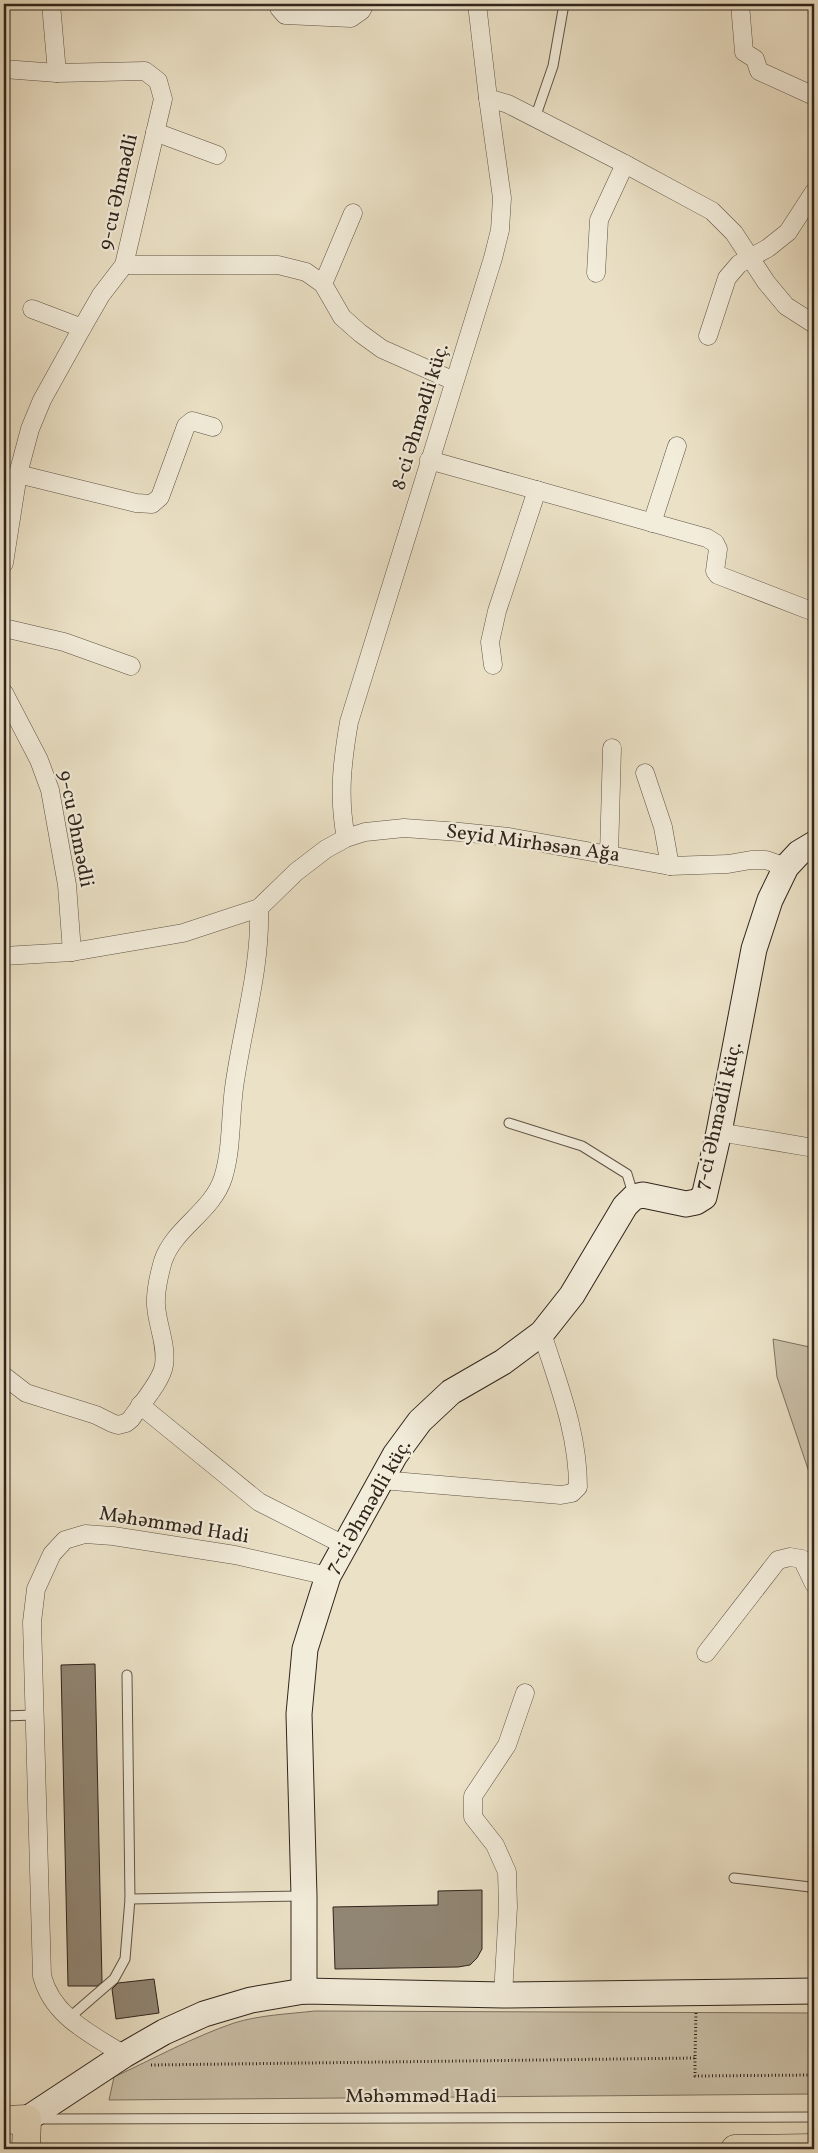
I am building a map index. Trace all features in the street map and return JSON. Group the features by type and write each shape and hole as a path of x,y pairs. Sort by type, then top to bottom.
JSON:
{"main road":[{"path":"15,2119 26,2149"},
{"path":"735,2149 814,2148"}],"street":[{"path":"51,4 57,74"},
{"path":"280,4 279,8 285,15 351,18 361,11 365,4"},
{"name":"8-ci Əhmədli küç.","path":"346,838 341,814 341,772 349,722 493,258 500,230 502,198 477,4"},
{"path":"740,4 744,52 755,59 759,71 814,96"},
{"name":"9-cu Əhmədli","path":"4,69 57,74 145,71 158,81 163,99 124,265 101,295 82,328 42,400 30,429 18,474 4,563"},
{"path":"488,98 508,104 626,164 712,211 734,232 766,282 786,306 814,324"},
{"path":"155,132 217,155"},
{"path":"596,273 599,220 626,164"},
{"path":"708,336 727,278 739,264 750,256 768,248 788,232 814,192"},
{"path":"323,284 353,213"},
{"path":"124,265 278,265 306,272 323,284 342,317 360,333 382,349 454,381"},
{"path":"32,309 82,328"},
{"path":"18,474 136,502 152,504 160,497 186,426 192,421 213,427"},
{"path":"652,522 677,446"},
{"path":"429,460 707,538 715,543 718,549 715,571 718,575 814,612"},
{"path":"492,665 490,642 496,611 537,490"},
{"path":"4,628 64,642 131,666"},
{"name":"9-cu Əhmədli","path":"4,693 39,760 50,790 67,885 72,952"},
{"path":"609,855 612,748"},
{"path":"645,773 663,827 670,866"},
{"name":"Seyid Mirhəsən Ağa","path":"4,956 72,952 183,933 259,908 296,872 326,849 346,838 365,832 413,829 509,837 670,866 728,864 751,860 766,860 786,867"},
{"path":"786,867 799,853 814,844"},
{"name":"7-ci Əhmədli küç.","path":"304,1992 304,1896 299,1714 305,1649 328,1576 395,1454 420,1421 451,1392 503,1362 542,1333 572,1294 625,1206 634,1197 642,1196 686,1204 696,1202 704,1197 719,1132 754,949 770,900 786,867"},
{"path":"4,1376 26,1393 96,1415 118,1425 126,1424 131,1419 160,1377 164,1366 165,1350 156,1306 156,1288 164,1259 171,1244 206,1207 222,1180 229,1148 234,1088 253,990 260,935 259,908"},
{"path":"719,1132 814,1148"},
{"path":"381,1480 561,1495 572,1493 578,1487 578,1460 571,1422 542,1333"},
{"path":"140,1405 259,1502 344,1545"},
{"name":"Məhəmməd Hadi","path":"124,2055 56,2007 46,1993 42,1976 32,1622 36,1589 52,1554 65,1540 85,1534 113,1536 235,1556 328,1576"},
{"path":"706,1653 778,1560 790,1557 802,1559 814,1584"},
{"path":"503,1994 508,1907 507,1872 495,1845 473,1817 473,1796 507,1745 525,1694"},
{"path":"15,2119 164,2032 204,2014 251,2000 304,1992 503,1994 814,1991"}],"lane":[{"path":"535,118 553,66 564,4"},
{"path":"509,1123 582,1146 627,1174 634,1197"},
{"path":"69,2018 114,1979 125,1959 130,1899 127,1675"},
{"path":"4,1716 34,1715"},
{"path":"734,1878 810,1887 814,1892"},
{"path":"130,1899 304,1896"},
{"name":"Məhəmməd Hadi","path":"15,2119 814,2117"}],"path":[{"path":"696,1993 695,2076 814,2074"},
{"path":"124,2055 139,2065 695,2058"}],"shaded area":[{"path":"773,1339 814,1348 814,1532 811,1478 777,1377"},
{"path":"315,2011 814,2013 814,2094 109,2100 114,2077 203,2035 234,2023 254,2018"}],"building":[{"path":"95,1664 102,1982 97,1986 68,1986 61,1665"},
{"path":"482,1890 482,1949 470,1965 458,1967 335,1969 333,1907 438,1905 438,1891"},
{"path":"154,1979 159,2013 116,2019 112,1989 118,1983"}]}
